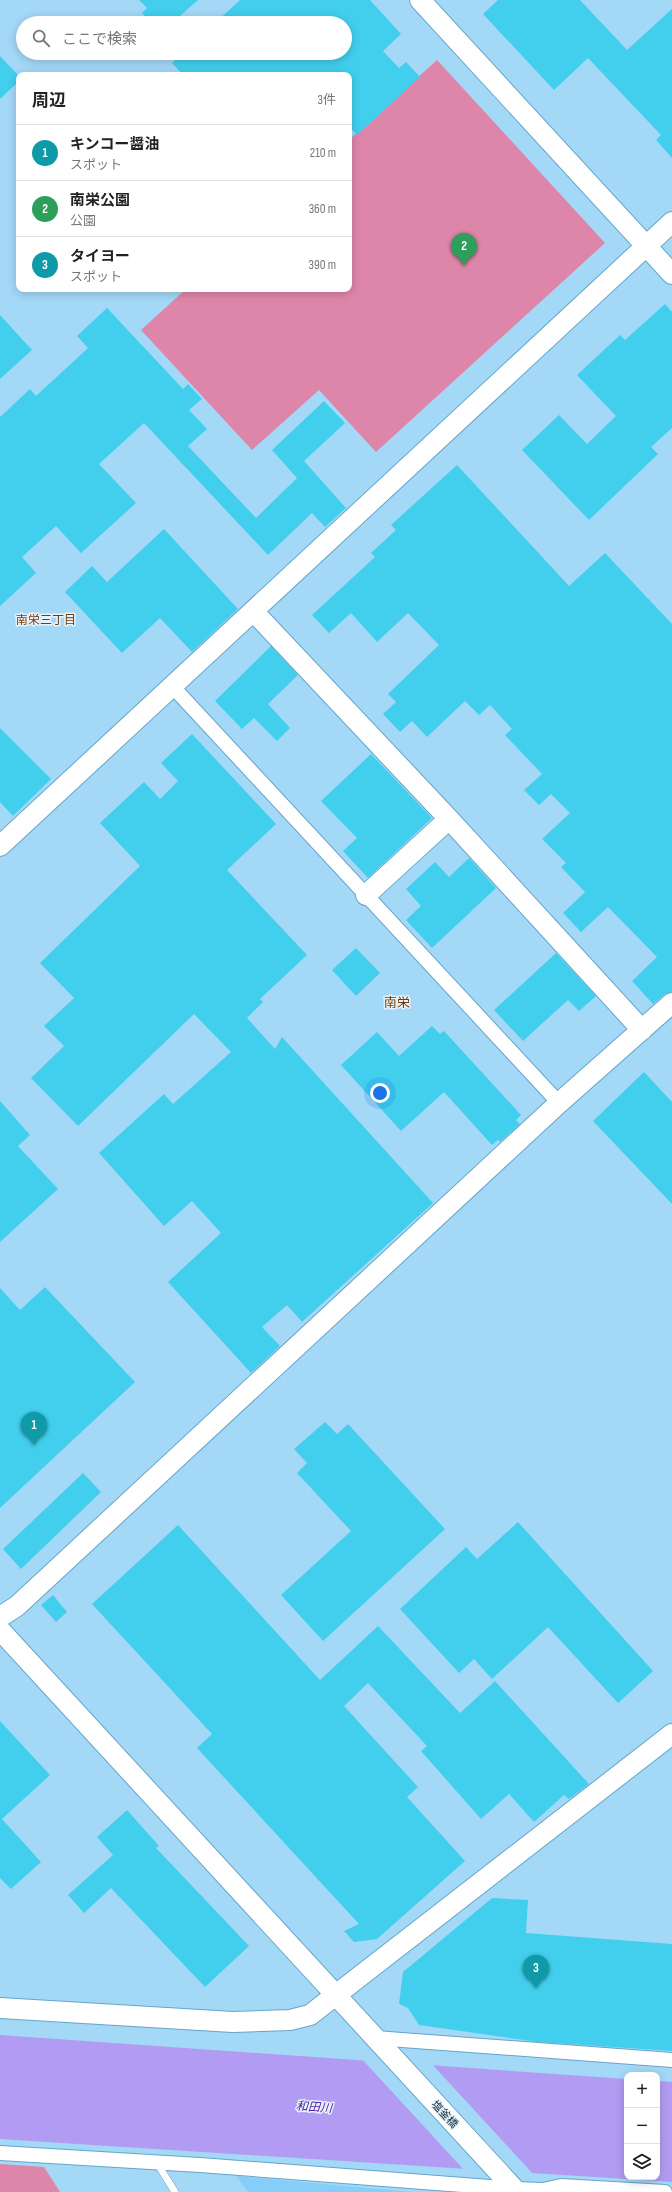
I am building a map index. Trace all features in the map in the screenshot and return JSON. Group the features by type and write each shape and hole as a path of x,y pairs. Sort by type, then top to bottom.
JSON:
{"street":[{"path":"420,0 672,274"},
{"path":"0,846 254,612 672,222"},
{"path":"254,612 449,818 642,1030"},
{"path":"173,687 559,1103"},
{"path":"366,895 449,818"},
{"path":"0,1617 26,1598 559,1103 642,1030 671,1007"},
{"name":"塩釜橋","path":"0,1630 516,2191"},
{"path":"0,2008 233,2022 290,2020 310,2015 672,1734"},
{"path":"379,2042 672,2060"},
{"path":"0,2153 156,2163 516,2191 543,2190 561,2186 665,2192"}],"lane":[{"path":"156,2163 175,2192"}],"shaded area":[{"path":"437,60 605,243 376,452 319,390 252,450 141,330 183,292 352,292 352,137"},
{"path":"0,2164 44,2167 60,2192 0,2192"},
{"path":"236,2176 412,2192 248,2192"}],"water":[{"name":"和田川","path":"0,2035 624,2079 624,2179 0,2139"},
{"path":"660,2081 672,2082 672,2182 641,2180 660,2180"}],"pier":[{"path":"361,2058 431,2063 534,2175 464,2170"}],"building":[{"path":"139,0 198,0 180,16 145,16 142,13 147,8"},
{"path":"240,0 370,0 401,34 383,51 399,68 406,62 420,77 357,135 352,129 352,72 180,72 172,63 175,60 352,60 352,16 223,16"},
{"path":"498,0 580,0 627,50 672,9 672,158 656,140 661,135 588,58 554,90 483,14"},
{"path":"0,56 16,73 16,84 0,99"},
{"path":"665,304 672,312 672,428 651,447 658,454 589,520 522,450 559,415 587,444 616,416 577,375 620,335 625,340"},
{"path":"107,308 183,389 188,384 202,399 189,410 207,429 188,446 256,518 297,478 272,450 324,401 345,423 304,461 346,508 325,527 312,513 268,555 144,423 99,464 136,503 81,553 56,526 22,557 36,573 0,606 0,417 30,389 36,396 88,348 77,336"},
{"path":"0,315 32,350 0,379"},
{"path":"457,465 569,586 605,553 672,624 672,992 665,994 653,1004 632,981 657,957 608,907 581,932 563,913 585,892 561,867 566,863 542,839 570,813 551,794 539,805 524,790 542,774 505,735 512,729 490,705 479,715 465,701 427,737 412,721 400,732 383,714 396,702 388,694 439,645 408,613 377,642 351,613 329,633 312,615 375,557 371,553 396,530 391,525"},
{"path":"164,529 238,609 192,652 160,618 122,653 65,592 92,566 107,582"},
{"path":"271,646 298,675 268,704 290,728 277,741 254,718 242,729 215,701"},
{"path":"0,728 51,779 13,816 0,802"},
{"path":"192,734 276,824 227,870 307,955 260,999 263,1002 247,1018 275,1049 282,1037 433,1203 302,1322 287,1305 262,1327 280,1346 251,1373 168,1282 221,1233 192,1201 164,1226 99,1153 164,1094 173,1104 231,1052 194,1014 78,1126 31,1078 64,1046 44,1026 74,998 40,963 140,866 100,823 144,782 160,799 178,781 161,763"},
{"path":"371,754 432,818 368,878 343,851 357,838 321,801"},
{"path":"469,858 496,888 432,948 406,920 421,906 406,889 435,862 449,877"},
{"path":"356,948 380,973 356,996 332,970"},
{"path":"556,953 596,996 579,1011 568,1000 523,1041 494,1010"},
{"path":"432,1026 440,1034 444,1031 521,1115 516,1120 520,1124 500,1142 498,1140 492,1145 444,1092 401,1131 341,1065 377,1032 399,1056"},
{"path":"644,1072 672,1102 672,1204 593,1121"},
{"path":"0,1101 30,1135 18,1146 58,1189 0,1242"},
{"path":"45,1287 135,1382 0,1508 0,1288 20,1310"},
{"path":"325,1422 337,1434 348,1424 445,1529 323,1641 281,1595 351,1531 297,1473 307,1463 294,1449"},
{"path":"83,1473 101,1492 21,1569 3,1549"},
{"path":"518,1522 653,1671 618,1703 548,1627 492,1679 474,1659 459,1673 400,1609 466,1547 477,1559"},
{"path":"178,1525 320,1680 378,1626 460,1713 495,1681 589,1784 569,1799 564,1795 534,1822 509,1794 481,1819 421,1751 427,1746 368,1683 344,1706 418,1787 407,1797 465,1861 377,1939 354,1942 344,1931 359,1924 197,1748 212,1734 92,1604"},
{"path":"53,1595 67,1612 56,1622 41,1605"},
{"path":"0,1721 50,1775 2,1819 41,1862 11,1889 0,1878"},
{"path":"127,1810 159,1846 156,1848 249,1946 205,1987 111,1888 84,1913 68,1895 113,1855 97,1837"},
{"path":"492,1898 528,1900 526,1933 672,1944 672,2051 538,2042 419,2025 408,2008 399,2004 403,1972"}],"place":[{"name":"南栄公園","path":"464,266"},
{"name":"キンコー醤油","path":"34,1445"},
{"name":"タイヨー","path":"536,1988"}],"district":[{"name":"南栄三丁目","path":"46,620"},
{"name":"南栄","path":"397,1002"}]}
